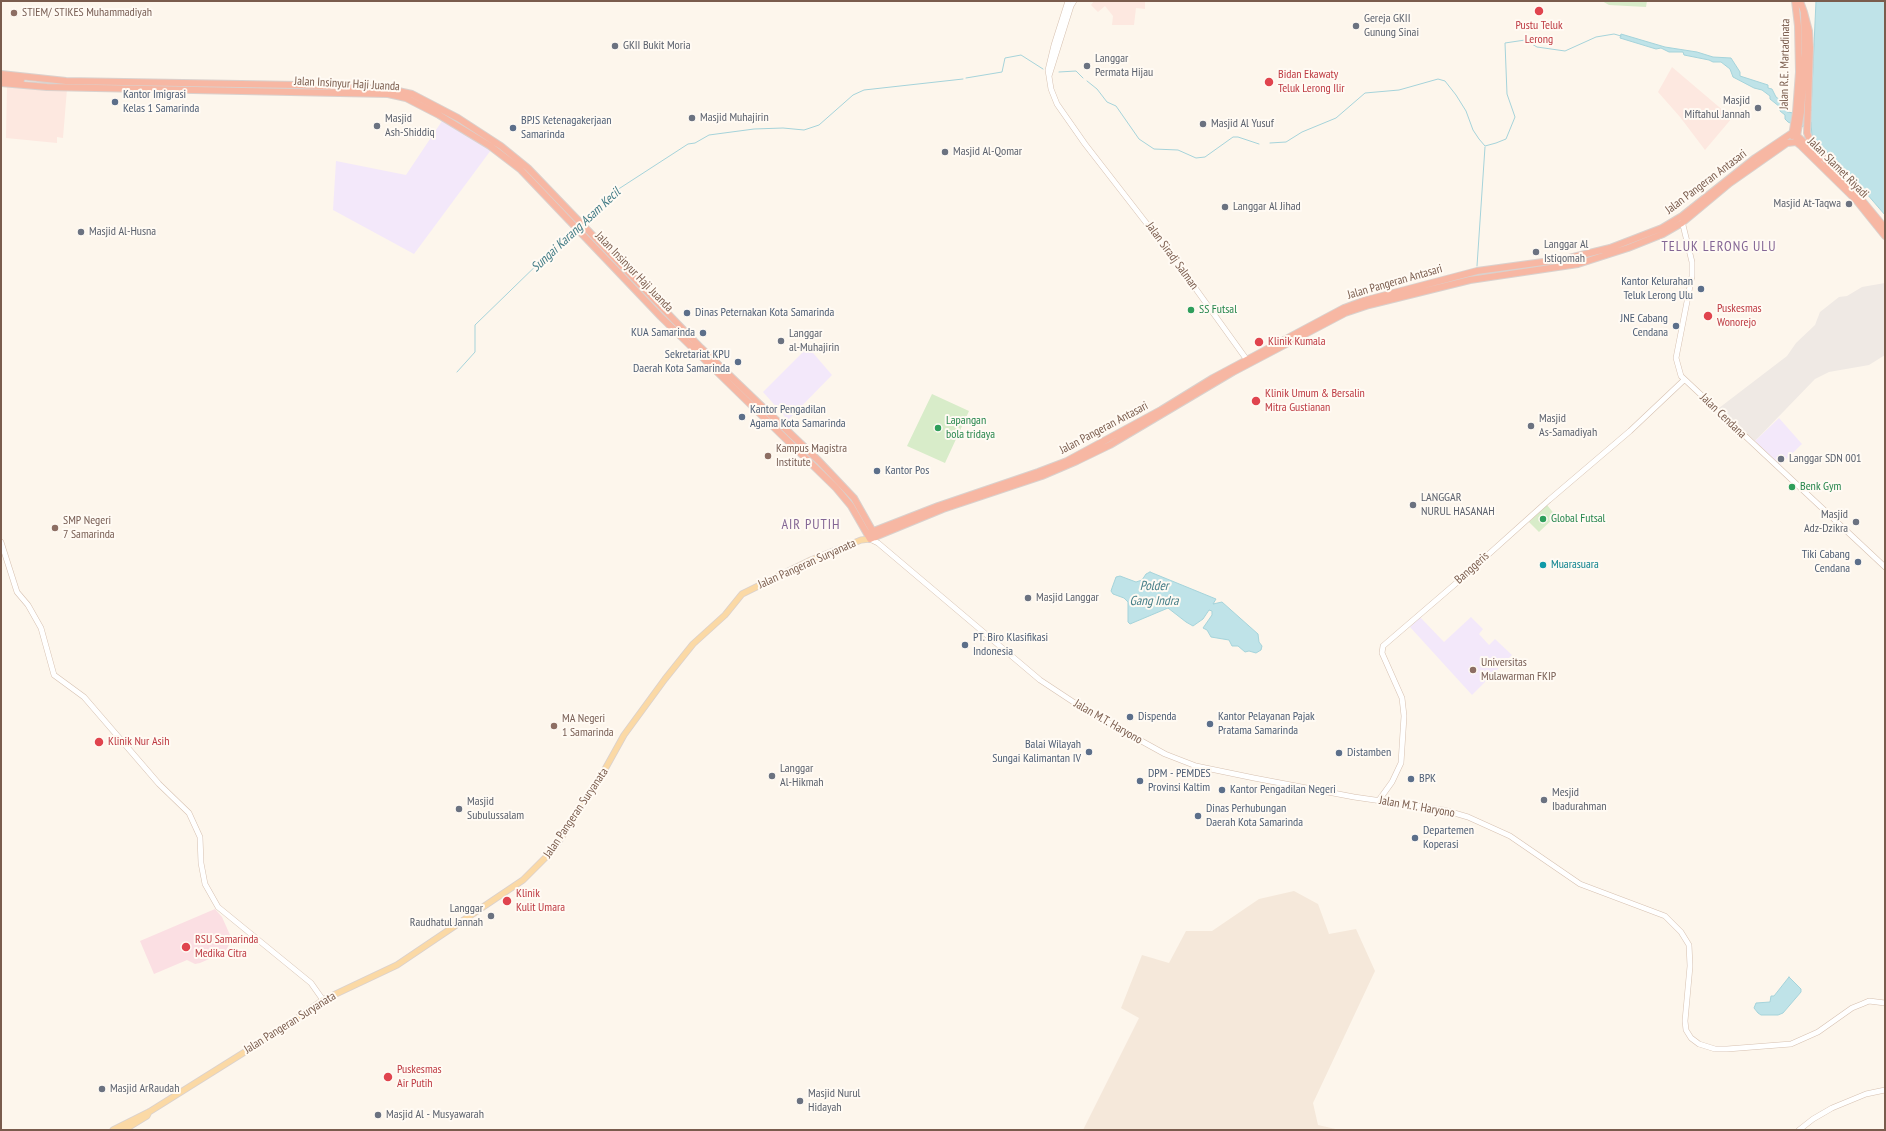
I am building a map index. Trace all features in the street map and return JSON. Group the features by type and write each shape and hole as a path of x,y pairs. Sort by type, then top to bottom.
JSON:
{"highway":[{"name":"Jalan R.E. Martadinata","path":"1795,1 1797,8 1801,111"},
{"name":"Jalan R.E. Martadinata","path":"1800,1 1804,12 1805,60 1801,111"},
{"name":"Jalan Insinyur Haji Juanda","path":"1,74 65,84"},
{"path":"1,79 65,84"},
{"name":"Jalan Insinyur Haji Juanda","path":"1,83 388,94 415,102 474,131 520,169 574,221 698,350 809,451 854,498 871,535"},
{"path":"1801,111 1809,139 1832,169"},
{"path":"1793,136 1801,111"},
{"name":"Jalan Slamet Riyadi","path":"1793,136 1832,169 1861,199 1885,228"},
{"name":"Jalan Slamet Riyadi","path":"1793,136 1856,200 1885,236"},
{"name":"Jalan Pangeran Antasari","path":"871,535 1074,457 1161,410 1318,321 1363,301 1486,270 1564,259 1610,248 1682,220 1755,158 1793,136"},
{"name":"Jalan Pangeran Antasari","path":"980,493 1042,476 1077,461 1115,441 1233,372 1345,313 1369,305 1487,277 1578,264 1628,248 1663,234 1793,136"},
{"path":"1486,270 1487,277"}],"main road":[{"path":"1049,76 1048,70 1054,45 1068,1"},
{"path":"1049,76 1070,6 1074,1"},
{"name":"Jalan Siradj Salman","path":"1049,76 1051,89 1057,104 1070,124 1175,260 1247,360"},
{"name":"Jalan Cendana","path":"1682,220 1692,266 1692,283 1676,358 1678,370 1684,380 1885,567"},
{"name":"Banggeris","path":"1380,800 1402,763 1404,716 1402,698 1382,653 1383,646 1461,579 1549,499 1630,431 1684,380"},
{"name":"Jalan Pangeran Suryanata","path":"113,1130 149,1112 189,1085 275,1033 323,1000 397,965 533,872 554,849 624,736 662,683 693,644 725,615 742,595 747,591 811,560 871,535"},
{"name":"Jalan M.T. Haryono","path":"871,535 878,543 1040,680 1087,711 1173,758 1204,768 1354,797 1444,810 1482,822 1510,836 1580,884 1665,916 1682,932 1689,945 1690,966 1685,1021 1686,1030 1691,1038 1699,1044 1727,1049 1791,1044 1818,1032 1852,1008 1869,1001 1885,1003"},
{"path":"1,542 17,592 28,605 41,628 54,674 84,697 160,784 189,813 200,837 201,863 205,884 218,907 311,983 323,1000"},
{"path":"1799,1130 1817,1116 1836,1106 1866,1094 1885,1090"},
{"name":"Jalan Pangeran Suryanata","path":"124,1130 147,1116 149,1112"}],"shaded area":[{"path":"1094,1 1145,1 1145,9 1136,8 1134,25 1112,25 1113,16 1105,6 1098,12 1091,5"},
{"path":"1672,67 1732,118 1705,150 1680,117 1658,92"},
{"path":"7,85 67,89 63,138 57,137 57,143 6,138"},
{"path":"442,121 491,150 414,254 333,210 336,161 406,175"},
{"path":"1885,283 1885,355 1869,365 1829,372 1815,379 1755,441 1719,408 1787,356 1796,343 1815,325 1820,312 1839,297 1847,296 1862,287"},
{"path":"808,347 832,375 788,420 763,392"},
{"path":"1779,418 1802,444 1780,465 1755,441"},
{"name":"Universitas Mulawarman FKIP","path":"1420,617 1444,642 1471,617 1483,629 1479,634 1489,645 1495,639 1512,655 1472,695 1410,627"},
{"path":"1294,891 1318,904 1329,934 1356,929 1375,971 1313,1103 1318,1125 1340,1130 1083,1130 1139,1018 1121,1008 1142,955 1169,963 1186,931 1212,931 1259,899"},
{"name":"RSU Samarinda Medika Citra","path":"215,909 222,917 230,935 231,941 225,952 200,963 195,964 187,960 154,974 140,941"}],"green space":[{"path":"1602,1 1647,1 1646,7 1609,5"},
{"name":"Lapangan bola tridaya","path":"932,394 969,411 945,463 907,446"},
{"name":"Global Futsal","path":"1547,505 1556,516 1539,532 1529,522"}],"water":[{"path":"1816,1 1885,1 1885,215 1854,179 1812,137 1811,122 1800,128 1788,122 1785,119 1785,115 1780,111 1780,107 1770,99 1770,96 1762,90 1754,88 1733,77 1730,69 1721,62 1713,62 1684,55 1683,52 1669,52 1661,48 1656,49 1620,38 1621,34 1665,47 1697,52 1713,57 1731,58 1740,72 1740,76 1768,85 1768,88 1772,89 1776,97 1783,102 1787,112 1800,114 1811,111"},
{"name":"Polder Gang Indra","path":"1150,572 1216,599 1213,604 1222,602 1258,634 1259,642 1262,646 1261,650 1256,653 1249,651 1245,652 1238,646 1232,646 1229,640 1211,637 1207,630 1203,628 1212,615 1212,611 1209,610 1203,619 1193,626 1168,608 1130,624 1128,622 1128,602 1124,598 1113,594 1111,591 1116,577 1120,576 1136,582 1142,580 1146,574"},
{"path":"1789,977 1801,989 1801,992 1783,1013 1778,1015 1761,1015 1758,1013 1754,1008 1756,1003 1770,1002 1771,996 1774,996"}],"waterway":[{"name":"Sungai Karang Asam Kecil","path":"1270,143 1286,142 1302,132 1336,118 1365,93 1399,90 1438,79 1445,81 1456,95 1466,111 1473,130 1485,146 1496,143 1506,139 1515,117 1507,94 1505,43 1525,40 1537,47 1565,51 1596,37 1614,34 1621,36"},
{"name":"Sungai Karang Asam Kecil","path":"966,78 1002,72 1005,58 1021,55 1043,69"},
{"name":"Sungai Karang Asam Kecil","path":"1059,72 1076,71 1083,78"},
{"name":"Sungai Karang Asam Kecil","path":"585,225 617,190 688,144 695,143 709,135 754,129 783,128 804,130 819,125 853,95 864,90 963,79"},
{"name":"Sungai Karang Asam Kecil","path":"1087,81 1097,89 1107,102 1116,106 1139,139 1154,149 1178,150 1196,158 1205,157 1233,137 1238,137 1259,144"},
{"path":"1477,266 1485,147"},
{"name":"Sungai Karang Asam Kecil","path":"457,372 475,352 475,325 546,256 576,232"}],"place":[{"name":"Pustu Teluk Lerong","path":"1539,11"},
{"name":"STIEM/ STIKES Muhammadiyah","path":"14,13"},
{"name":"Gereja GKII Gunung Sinai","path":"1356,26"},
{"name":"GKII Bukit Moria","path":"615,46"},
{"name":"Langgar Permata Hijau","path":"1087,66"},
{"name":"Bidan Ekawaty Teluk Lerong Ilir","path":"1269,82"},
{"name":"Kantor Imigrasi Kelas 1 Samarinda","path":"115,102"},
{"name":"Masjid Miftahul Jannah","path":"1758,108"},
{"name":"Masjid Muhajirin","path":"692,118"},
{"name":"Masjid Al Yusuf","path":"1203,124"},
{"name":"Masjid Ash-Shiddiq","path":"377,126"},
{"name":"BPJS Ketenagakerjaan Samarinda","path":"513,128"},
{"name":"Masjid Al-Qomar","path":"945,152"},
{"name":"Masjid At-Taqwa","path":"1849,204"},
{"name":"Langgar Al Jihad","path":"1225,207"},
{"name":"Masjid Al-Husna","path":"81,232"},
{"name":"Langgar Al Istiqomah","path":"1536,252"},
{"name":"Kantor Kelurahan Teluk Lerong Ulu","path":"1701,289"},
{"name":"SS Futsal","path":"1191,310"},
{"name":"Dinas Peternakan Kota Samarinda","path":"687,313"},
{"name":"Puskesmas Wonorejo","path":"1708,316"},
{"name":"JNE Cabang Cendana","path":"1676,326"},
{"name":"KUA Samarinda","path":"703,333"},
{"name":"Langgar al-Muhajirin","path":"781,341"},
{"name":"Klinik Kumala","path":"1259,342"},
{"name":"Sekretariat KPU Daerah Kota Samarinda","path":"738,362"},
{"name":"Klinik Umum & Bersalin Mitra Gustianan","path":"1256,401"},
{"name":"Kantor Pengadilan Agama Kota Samarinda","path":"742,417"},
{"name":"Masjid As-Samadiyah","path":"1531,426"},
{"name":"Lapangan bola tridaya","path":"938,428"},
{"name":"Kampus Magistra Institute","path":"768,456"},
{"name":"Langgar SDN 001","path":"1781,459"},
{"name":"Kantor Pos","path":"877,471"},
{"name":"Benk Gym","path":"1792,487"},
{"name":"LANGGAR NURUL HASANAH","path":"1413,505"},
{"name":"Global Futsal","path":"1543,519"},
{"name":"Masjid Adz-Dzikra","path":"1856,522"},
{"name":"SMP Negeri 7 Samarinda","path":"55,528"},
{"name":"Tiki Cabang Cendana","path":"1858,562"},
{"name":"Muarasuara","path":"1543,565"},
{"name":"Masjid Langgar","path":"1028,598"},
{"name":"PT. Biro Klasifikasi Indonesia","path":"965,645"},
{"name":"Universitas Mulawarman FKIP","path":"1473,670"},
{"name":"Dispenda","path":"1130,717"},
{"name":"Kantor Pelayanan Pajak Pratama Samarinda","path":"1210,724"},
{"name":"MA Negeri 1 Samarinda","path":"554,726"},
{"name":"Klinik Nur Asih","path":"99,742"},
{"name":"Balai Wilayah Sungai Kalimantan IV","path":"1089,752"},
{"name":"Distamben","path":"1339,753"},
{"name":"Langgar Al-Hikmah","path":"772,776"},
{"name":"BPK","path":"1411,779"},
{"name":"DPM - PEMDES Provinsi Kaltim","path":"1140,781"},
{"name":"Kantor Pengadilan Negeri","path":"1222,790"},
{"name":"Mesjid Ibadurahman","path":"1544,800"},
{"name":"Masjid Subulussalam","path":"459,809"},
{"name":"Dinas Perhubungan Daerah Kota Samarinda","path":"1198,816"},
{"name":"Departemen Koperasi","path":"1415,838"},
{"name":"Klinik Kulit Umara","path":"507,901"},
{"name":"Langgar Raudhatul Jannah","path":"491,916"},
{"name":"RSU Samarinda Medika Citra","path":"186,947"},
{"name":"Puskesmas Air Putih","path":"388,1077"},
{"name":"Masjid ArRaudah","path":"102,1089"},
{"name":"Masjid Nurul Hidayah","path":"800,1101"},
{"name":"Masjid Al - Musyawarah","path":"378,1115"}],"district":[{"name":"TELUK LERONG ULU","path":"1719,247"},
{"name":"AIR PUTIH","path":"811,525"}]}
